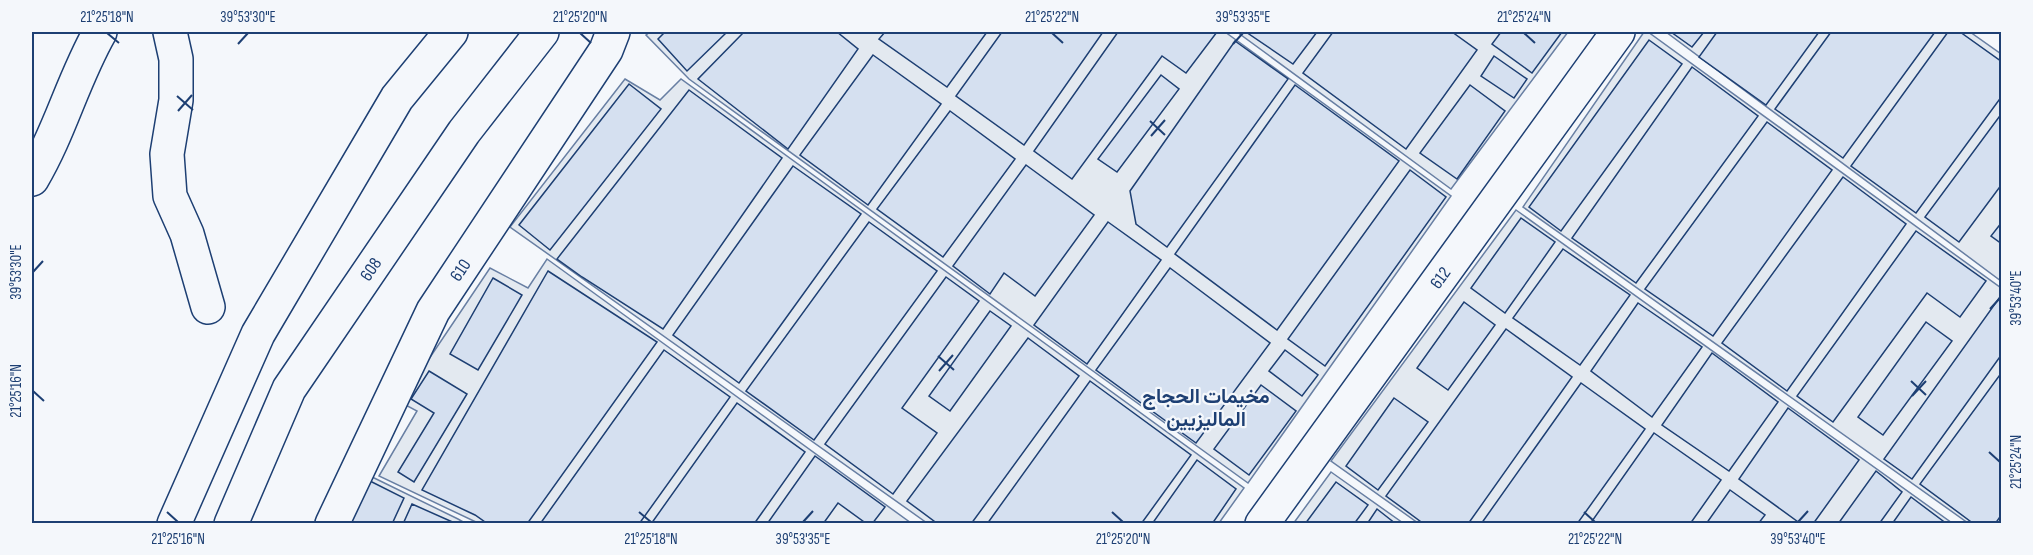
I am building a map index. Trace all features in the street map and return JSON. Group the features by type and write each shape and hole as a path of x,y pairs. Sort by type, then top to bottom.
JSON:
{"street":[{"path":"32,179 46,155 87,55 100,32"},
{"path":"170,32 176,59 176,100 167,154 170,196 187,234 208,307"},
{"path":"174,524 258,333 397,98 452,32"},
{"name":"608","path":"231,524 289,389 464,132 542,32"},
{"name":"610","path":"332,524 433,311 606,50 613,32"},
{"name":"612","path":"1262,524 1618,32"}],"shaded area":[{"path":"650,32 1225,32 1451,196 1248,483 689,79 646,35"},
{"path":"1237,32 1568,32 1451,189"},
{"path":"1644,32 1648,32 2001,288 2001,523 1968,523 1523,207"},
{"path":"1666,32 1970,32 2001,54 2001,281"},
{"path":"625,79 660,100 681,79 1244,488 1219,523 927,523 510,227"},
{"path":"1516,210 1952,523 1418,523 1331,461"},
{"path":"547,259 911,523 478,523 379,476 417,411 400,402 490,268 528,288"},
{"path":"1331,472 1403,523 1293,524"},
{"path":"366,474 458,519 465,523 344,524"}],"building":[{"path":"665,32 727,32 687,71 658,39"},
{"path":"744,32 837,32 858,49 788,149 698,79"},
{"path":"885,32 987,32 947,87 879,39"},
{"path":"1002,32 1103,32 1024,145 956,96"},
{"path":"1118,32 1217,32 1186,73 1162,56 1072,179 1034,151"},
{"path":"1246,32 1317,32 1293,64"},
{"path":"1333,32 1452,32 1477,50 1406,149 1303,73"},
{"path":"1501,32 1562,32 1532,73 1492,44"},
{"path":"1671,32 1704,32 1692,47"},
{"path":"1717,32 1819,32 1766,105 1699,57"},
{"path":"1831,32 1935,32 1843,158 1775,109"},
{"path":"1948,32 1960,32 2002,62 2002,96 1916,213 1851,166"},
{"path":"1649,40 1682,64 1561,231 1529,207"},
{"path":"1235,41 1288,79 1167,247 1136,224 1130,191"},
{"path":"873,55 941,104 868,205 800,155"},
{"path":"1494,56 1527,79 1514,98 1481,76"},
{"path":"1692,67 1758,116 1636,283 1572,238"},
{"path":"1161,75 1179,89 1117,172 1098,159"},
{"path":"629,84 661,109 550,250 519,225"},
{"path":"1295,85 1399,161 1277,330 1175,254"},
{"path":"1470,85 1505,111 1457,179 1420,153"},
{"path":"689,90 782,158 663,329 557,259"},
{"path":"950,111 1015,159 943,257 877,209"},
{"path":"2002,113 2002,184 1959,242 1925,217"},
{"path":"1767,122 1832,170 1713,336 1645,289"},
{"path":"1026,165 1094,215 1035,296 1004,273 990,294 953,266"},
{"path":"793,166 861,214 739,383 673,335"},
{"path":"1410,170 1446,197 1325,366 1288,339"},
{"path":"1843,177 1906,224 1787,391 1722,343"},
{"path":"1521,218 1555,242 1505,313 1471,288"},
{"path":"869,222 937,271 814,440 746,391"},
{"path":"1108,222 1161,260 1087,364 1034,325"},
{"path":"2002,222 2002,244 1991,236"},
{"path":"1916,231 1986,281 1960,317 1927,293 1833,422 1797,396"},
{"path":"1563,249 1630,295 1580,365 1513,318"},
{"path":"1170,268 1270,343 1196,443 1096,370"},
{"path":"548,271 657,342 527,524 488,524 475,515 422,490"},
{"path":"946,277 979,301 902,408 937,433 893,494 825,444"},
{"path":"493,278 522,295 478,370 450,354"},
{"path":"2002,294 2002,354 1912,479 1884,459"},
{"path":"1464,302 1495,325 1448,390 1417,368"},
{"path":"1638,303 1702,347 1652,417 1591,371"},
{"path":"990,311 1011,326 950,411 929,396"},
{"path":"1926,322 1952,341 1883,435 1858,417"},
{"path":"1506,329 1572,377 1468,524 1424,524 1386,496"},
{"path":"1028,338 1079,376 971,524 938,524 907,501"},
{"path":"664,350 730,397 639,524 540,524"},
{"path":"1285,350 1318,375 1302,396 1269,371"},
{"path":"1712,353 1778,402 1729,471 1662,425"},
{"path":"429,371 467,394 414,482 398,472 434,413 411,399"},
{"path":"2002,372 2002,514 1995,524 1974,524 1920,484"},
{"path":"1090,381 1191,455 1141,524 987,524"},
{"path":"1581,383 1645,429 1577,524 1481,524"},
{"path":"1261,385 1296,411 1249,475 1214,449"},
{"path":"1394,398 1428,422 1378,490 1346,466"},
{"path":"737,403 805,452 754,524 651,524"},
{"path":"1788,408 1859,460 1813,524 1801,524 1739,479"},
{"path":"1654,433 1721,480 1690,524 1590,524"},
{"path":"815,456 885,507 872,524 867,524 838,503 823,524 767,524"},
{"path":"1197,460 1236,489 1212,524 1152,524"},
{"path":"1876,471 1902,492 1879,524 1838,524"},
{"path":"368,480 404,498 392,524 347,524"},
{"path":"1336,482 1368,505 1354,524 1305,524"},
{"path":"1730,490 1765,515 1758,524 1706,524"},
{"path":"1911,497 1947,524 1892,524"},
{"path":"412,504 457,524 403,524"},
{"path":"1377,509 1396,524 1367,524"}],"district":[{"name":"مخيمات الحجاج الماليزيين","path":"1206,408"}]}
